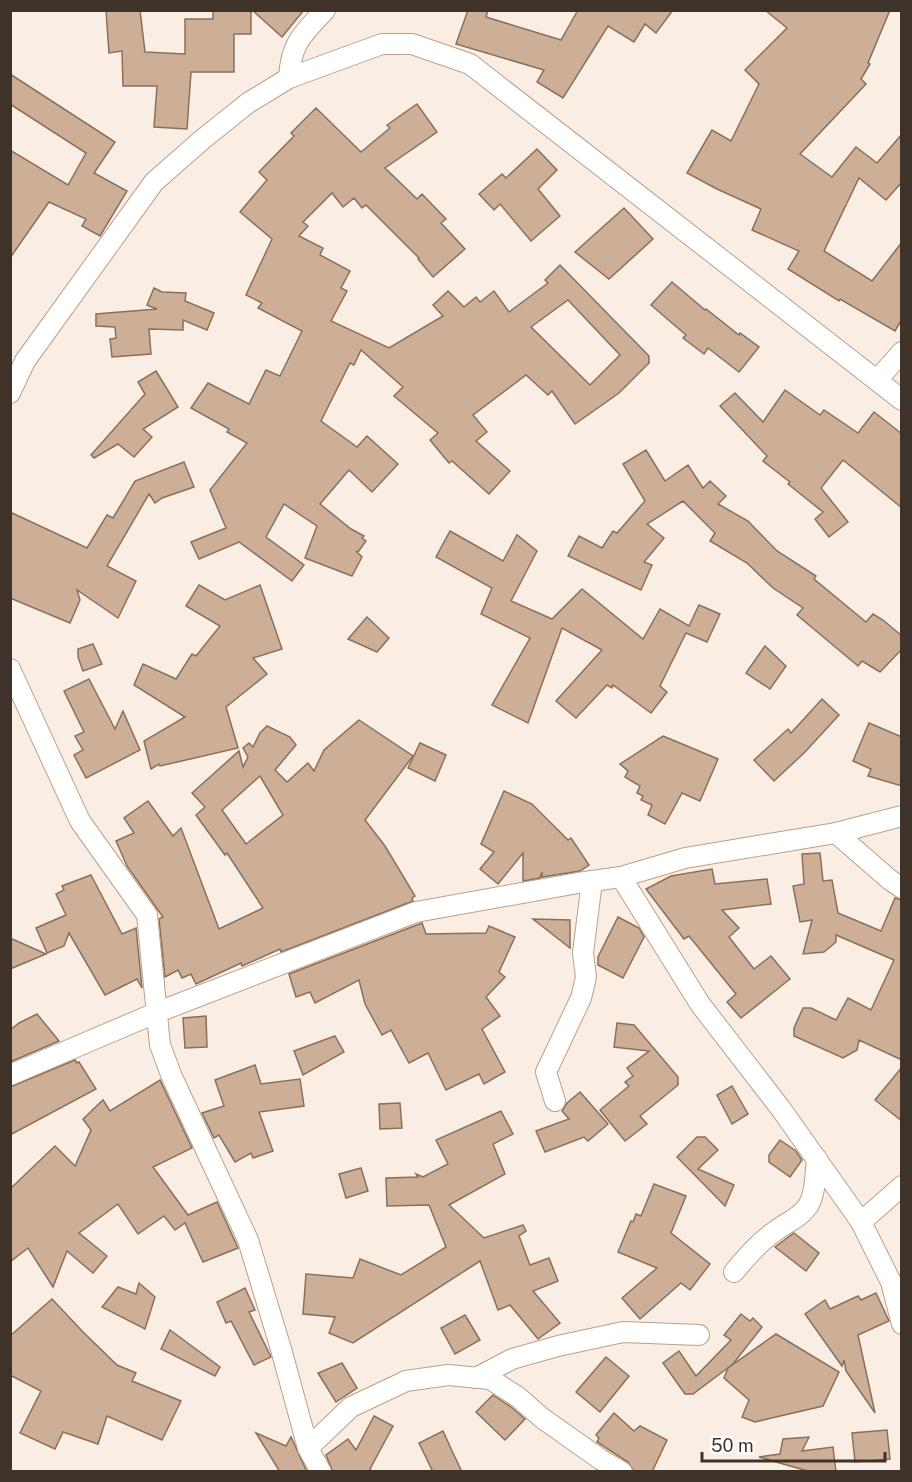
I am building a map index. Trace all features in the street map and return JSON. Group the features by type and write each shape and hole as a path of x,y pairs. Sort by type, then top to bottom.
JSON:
{"street":[{"path":"289,78 290,58 301,37 325,10"},
{"path":"10,393 25,361 154,182 203,139 248,103 289,78 382,44 412,44 470,64 902,400"},
{"path":"878,380 902,351"},
{"path":"10,669 80,821 147,915 160,1045 172,1077 248,1240 308,1449 321,1472"},
{"path":"10,1075 158,1012 416,912 621,877 684,858 836,833 902,816"},
{"path":"836,833 902,888"},
{"path":"621,877 700,1004 781,1109 861,1222 891,1282 902,1324"},
{"path":"555,1101 546,1072 581,998 586,977 583,953 592,881"},
{"path":"734,1272 748,1254 774,1231 807,1208 814,1192 817,1160"},
{"path":"861,1222 902,1186"},
{"path":"476,1378 512,1359 623,1332 699,1335"},
{"path":"308,1449 351,1407 406,1381 448,1375 490,1380 518,1397 542,1418 622,1472"}],"building":[{"path":"106,10 140,10 145,52 185,54 185,19 213,19 213,10 251,10 251,34 234,34 234,72 191,72 187,129 154,127 157,86 123,86 122,51 109,53"},
{"path":"252,10 304,10 282,37"},
{"path":"468,10 488,10 486,17 561,40 578,10 673,10 656,33 645,24 634,42 608,26 563,98 537,82 544,70 456,44"},
{"path":"765,10 890,10 868,63 870,64 861,79 866,84 800,154 832,177 856,147 877,163 902,134 902,182 886,200 859,178 824,251 872,281 902,242 902,319 895,331 840,299 839,301 788,269 799,251 752,230 761,209 687,173 712,130 731,141 759,84 745,70 787,28"},
{"path":"10,74 115,142 94,173 127,191 100,236 82,226 86,219 49,202 10,258 10,150 68,185 86,153 10,104"},
{"path":"417,104 437,132 385,168 417,199 422,194 446,219 441,223 465,249 433,277 419,258 366,205 362,208 354,198 343,207 332,193 303,222 308,226 299,236 323,248 320,255 350,271 341,288 347,291 331,321 389,348 443,316 433,305 448,291 464,307 476,297 480,302 494,291 509,312 548,283 545,280 560,265 649,356 649,363 619,393 575,424 552,391 548,395 526,375 473,415 487,432 476,441 510,471 489,494 452,461 449,463 430,440 438,433 394,396 403,387 361,350 354,365 350,363 321,421 357,447 367,436 398,464 372,492 349,470 320,504 351,529 364,536 362,538 366,541 358,552 356,551 362,557 352,576 305,558 317,526 284,504 266,537 304,565 292,581 239,542 199,559 191,542 226,528 210,490 247,443 227,432 229,429 191,408 208,383 249,404 266,370 280,376 302,331 258,308 262,303 246,295 272,239 240,212 267,180 259,172 294,136 291,133 316,108 361,152 390,128 387,125","holes":["568,300 620,355 590,385 531,327"]},
{"path":"537,149 557,170 538,189 560,216 531,241 500,204 494,210 479,194 502,174 506,178"},
{"path":"624,208 653,239 609,279 575,252"},
{"path":"672,282 705,310 759,347 739,372 708,348 704,354 683,338 686,335 651,305"},
{"path":"154,288 162,292 186,293 185,301 214,313 207,330 183,320 183,330 149,329 151,354 112,357 110,339 116,338 115,327 96,326 96,314 157,309 147,305"},
{"path":"156,371 178,407 143,429 152,437 134,457 118,444 94,458 91,455 145,394 138,382"},
{"path":"785,390 820,415 824,410 858,433 874,412 902,434 902,508 843,460 821,488 848,522 829,537 815,519 823,512 763,461 767,456 720,406 735,393 763,422"},
{"path":"646,450 665,481 688,465 703,488 710,481 726,496 718,504 748,521 777,551 816,576 814,579 866,622 873,614 883,620 902,636 902,649 880,672 862,661 858,666 797,615 803,608 773,588 747,563 710,541 715,533 683,501 647,524 664,538 644,562 652,565 641,590 568,556 579,536 602,548 613,531 617,533 645,501 623,464"},
{"path":"184,462 194,487 162,498 155,503 149,494 107,566 136,581 118,618 77,590 80,600 70,623 10,598 10,512 87,548 107,515 113,518 135,481"},
{"path":"450,531 503,561 517,535 537,551 511,601 552,619 582,589 643,639 660,609 689,626 699,605 720,614 707,642 686,633 660,686 667,692 651,713 613,685 612,688 607,685 576,718 556,701 602,650 562,628 528,723 492,705 530,638 481,614 492,588 436,557"},
{"path":"199,585 225,600 260,585 282,649 253,658 267,674 226,707 238,748 160,766 159,764 151,769 144,741 185,717 134,685 143,664 176,679 192,654 196,656 220,626 186,606"},
{"path":"367,617 389,638 377,652 348,639"},
{"path":"93,644 102,664 83,671 78,649"},
{"path":"765,646 786,666 770,689 746,673"},
{"path":"89,679 115,729 123,711 140,750 86,778 74,755 83,750 75,736 84,732 64,691"},
{"path":"822,699 839,715 774,781 754,760 788,729 791,733"},
{"path":"359,720 413,756 365,820 385,846 415,896 412,898 413,901 281,952 280,949 242,966 241,963 196,984 191,974 182,978 178,970 165,977 159,919 163,917 127,866 116,841 134,833 124,818 148,801 173,836 181,828 219,929 263,908 227,853 225,855 196,815 205,807 192,793 239,751 243,767 248,757 243,748 249,743 253,747 260,733 267,726 290,737 296,745 275,770 287,782 308,763 314,771 324,750","holes":["260,776 283,815 246,844 222,810"]},
{"path":"869,723 902,737 902,786 868,776 871,769 853,761"},
{"path":"663,736 718,759 700,801 682,793 665,824 648,815 652,805 641,800 643,796 637,793 640,786 625,777 628,771 620,764"},
{"path":"420,743 446,755 435,781 408,768"},
{"path":"504,791 532,804 568,840 571,838 589,865 580,871 542,877 542,872 540,878 523,881 523,853 498,884 480,869 494,852 481,844"},
{"path":"820,853 823,881 832,880 838,913 881,931 895,898 902,900 902,1060 859,1040 857,1050 843,1058 794,1036 794,1028 803,1008 811,1008 836,1020 848,998 871,1010 894,960 836,935 836,942 824,952 803,954 812,920 800,922 793,886 804,884 802,854"},
{"path":"712,869 715,884 767,879 771,904 722,910 739,928 729,937 754,969 771,956 790,979 741,1018 727,1002 736,994 689,936 684,939 646,889 671,876"},
{"path":"91,875 122,934 136,928 142,988 137,979 105,995 69,933 64,946 47,953 36,928 66,915 56,894 64,890 62,886"},
{"path":"618,917 639,928 644,937 623,978 598,965 598,957"},
{"path":"533,919 570,920 570,948"},
{"path":"422,923 426,934 486,933 489,926 515,937 499,972 505,977 486,997 500,1016 482,1029 505,1072 484,1084 479,1074 446,1090 428,1053 409,1063 391,1030 382,1035 365,1004 359,980 315,1003 310,992 296,997 289,974"},
{"path":"10,938 46,954 10,969"},
{"path":"37,1014 59,1041 10,1062 10,1030"},
{"path":"206,1016 207,1047 185,1048 183,1018"},
{"path":"617,1023 634,1025 678,1077 678,1085 640,1116 647,1124 625,1141 600,1110 629,1086 625,1082 633,1076 627,1068 649,1051 614,1047"},
{"path":"335,1036 344,1052 303,1075 294,1051"},
{"path":"75,1060 79,1062 96,1089 10,1135 10,1087"},
{"path":"255,1065 261,1084 300,1079 304,1106 259,1112 273,1151 253,1158 251,1153 235,1162 219,1135 214,1138 202,1113 224,1106 215,1080"},
{"path":"902,1067 902,1121 875,1100"},
{"path":"160,1080 192,1148 153,1167 188,1215 217,1202 238,1248 203,1262 185,1223 175,1230 164,1216 138,1234 118,1204 79,1233 107,1256 93,1273 67,1251 53,1287 28,1248 10,1262 10,1189 55,1146 75,1166 91,1130 83,1119 103,1100 110,1111"},
{"path":"732,1086 748,1114 732,1124 717,1095"},
{"path":"580,1092 608,1124 588,1141 584,1137 545,1152 536,1131 569,1119 562,1111 567,1103"},
{"path":"400,1103 402,1128 380,1129 379,1104"},
{"path":"501,1111 513,1134 493,1144 505,1174 449,1205 484,1238 523,1225 526,1231 519,1236 530,1265 549,1258 558,1281 533,1291 560,1323 538,1339 510,1305 498,1310 480,1261 353,1343 329,1333 335,1317 303,1314 306,1274 353,1278 360,1259 401,1275 446,1247 429,1205 387,1206 386,1178 418,1177 416,1174 423,1177 448,1164 436,1140"},
{"path":"697,1137 705,1137 718,1150 698,1169 734,1185 725,1206 677,1157"},
{"path":"780,1140 796,1151 802,1160 790,1177 769,1162 769,1155"},
{"path":"361,1168 368,1191 346,1198 339,1174"},
{"path":"654,1184 686,1196 671,1233 710,1264 690,1290 681,1283 640,1319 622,1298 657,1268 618,1252 631,1221 633,1222 636,1214 641,1216"},
{"path":"794,1233 819,1253 806,1271 775,1247"},
{"path":"139,1283 155,1297 145,1329 102,1307 118,1287 136,1294"},
{"path":"245,1288 255,1310 249,1312 271,1357 254,1365 231,1321 226,1323 217,1302"},
{"path":"876,1293 889,1321 858,1335 875,1413 846,1371 844,1360 842,1366 805,1314 825,1300 830,1309 858,1296 861,1300"},
{"path":"52,1299 117,1365 136,1373 132,1381 181,1401 162,1440 107,1416 98,1444 63,1432 55,1449 20,1433 41,1391 10,1375 10,1336"},
{"path":"741,1314 750,1321 753,1318 762,1327 733,1364 693,1394 685,1394 663,1363 679,1351 696,1376 731,1340 724,1335"},
{"path":"465,1315 480,1340 455,1354 441,1328"},
{"path":"170,1330 220,1367 215,1376 161,1349"},
{"path":"776,1334 839,1372 823,1406 755,1422 742,1417 749,1400 724,1378 728,1368"},
{"path":"606,1357 629,1376 600,1412 576,1392"},
{"path":"342,1363 357,1388 336,1402 318,1373"},
{"path":"493,1395 525,1419 505,1440 476,1412"},
{"path":"614,1413 634,1431 640,1426 667,1440 652,1472 634,1472 628,1462 597,1442 599,1438 596,1435"},
{"path":"374,1416 393,1426 370,1469 372,1472 333,1472 326,1455 348,1439 356,1450"},
{"path":"887,1430 890,1459 855,1462 852,1433"},
{"path":"443,1431 462,1472 433,1472 419,1443"},
{"path":"256,1433 286,1446 291,1437 307,1472 280,1472"},
{"path":"809,1437 802,1451 833,1447 836,1472 811,1472 759,1457 780,1454 783,1439"}]}
